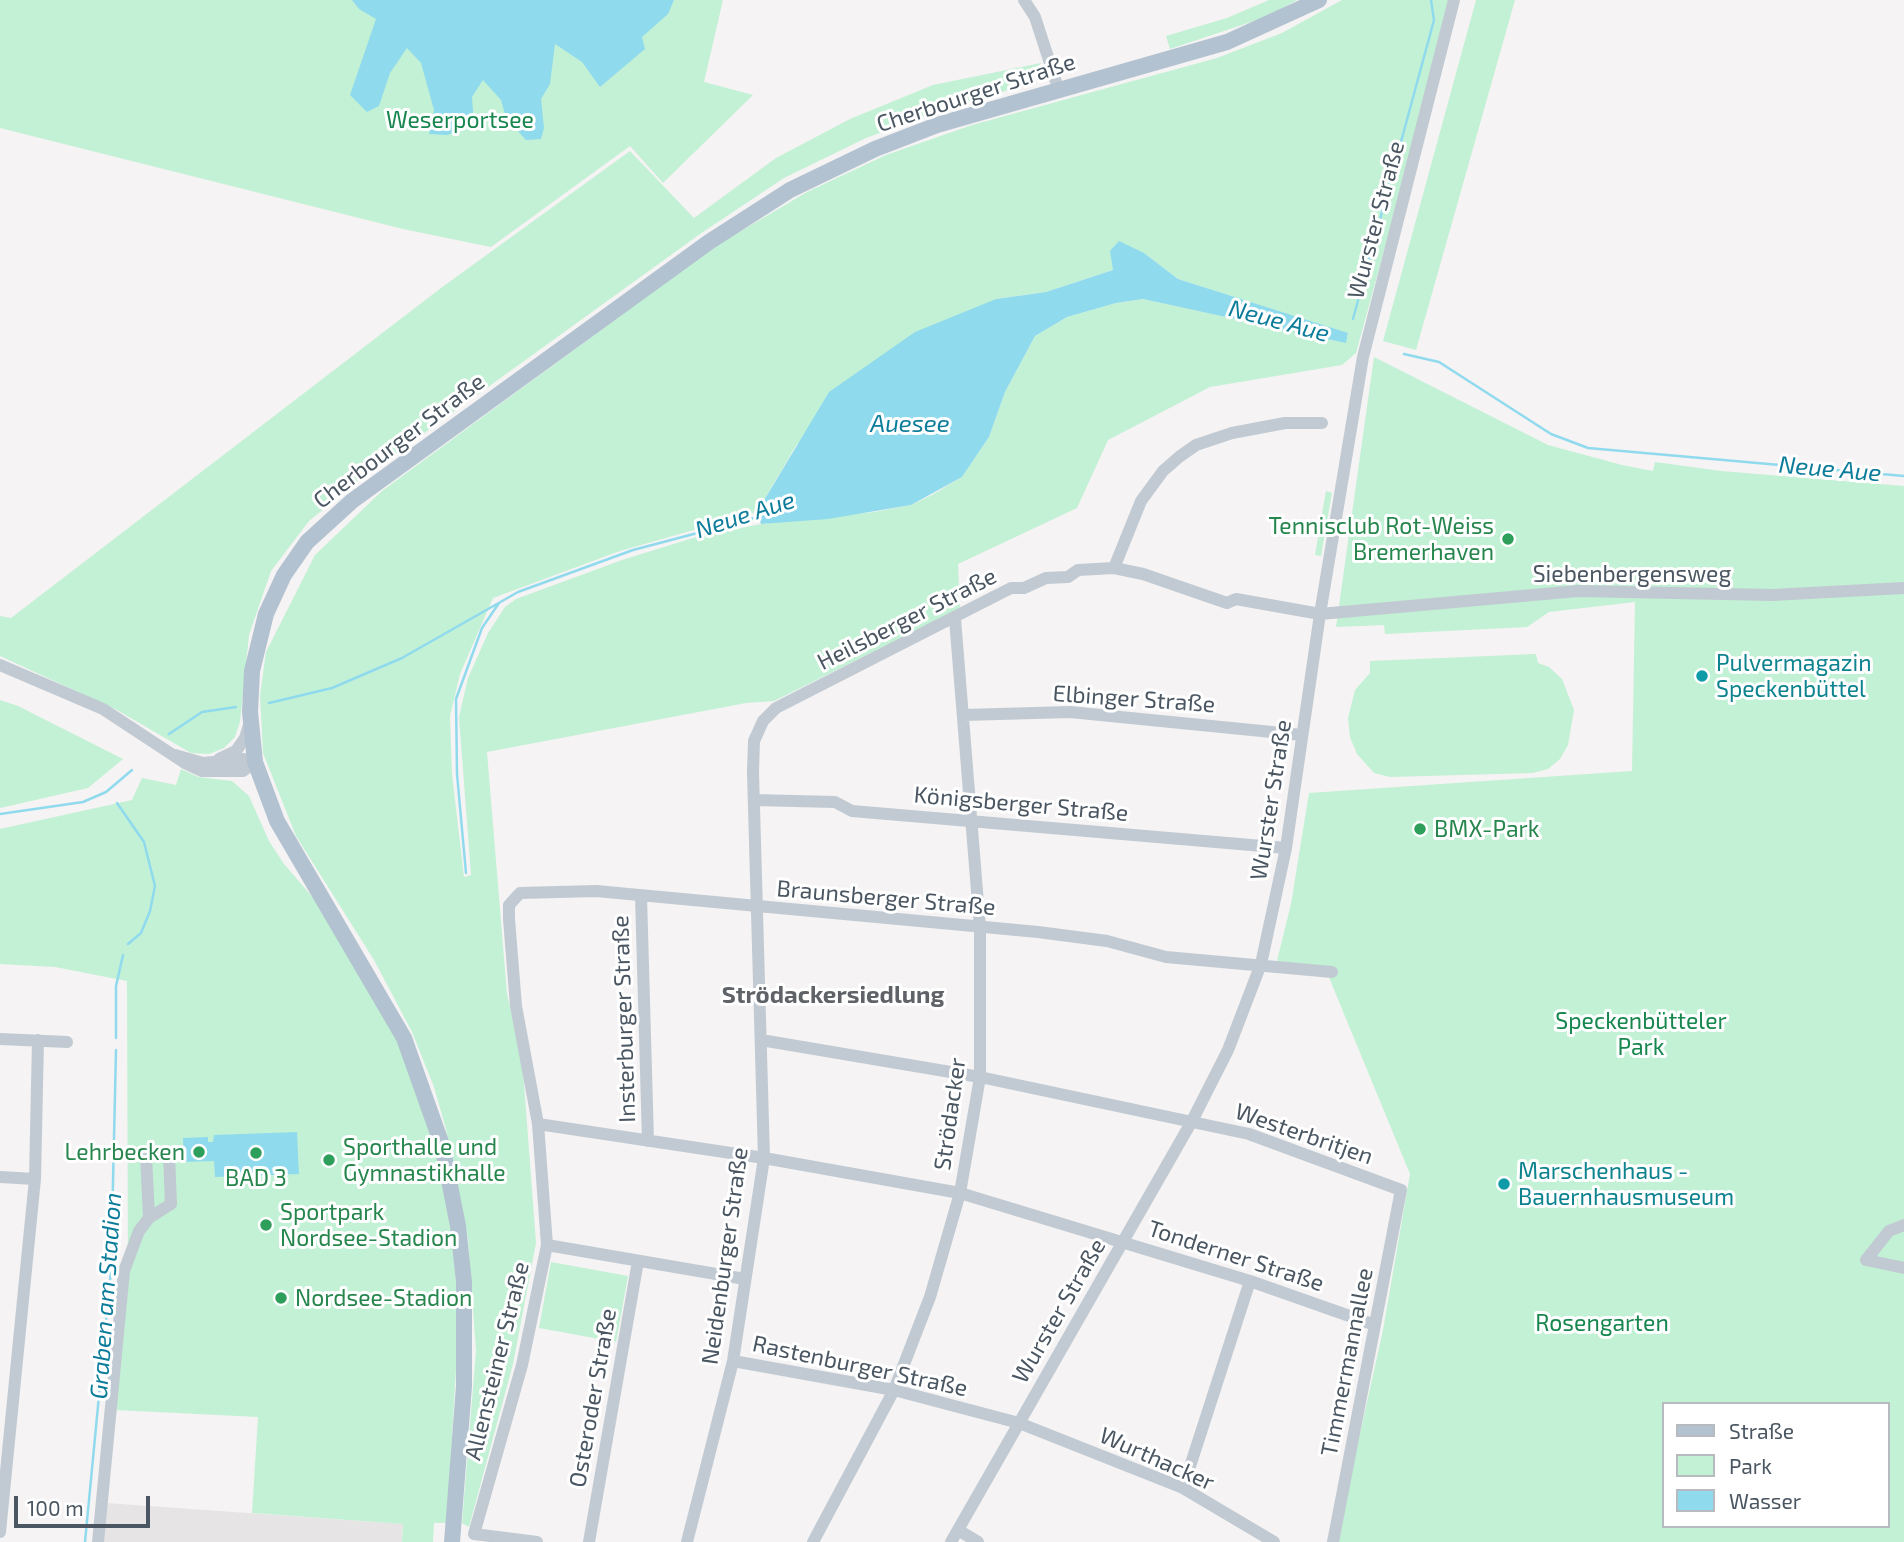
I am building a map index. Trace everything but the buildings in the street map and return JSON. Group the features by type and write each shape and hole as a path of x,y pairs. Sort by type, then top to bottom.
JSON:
{"main road":[{"name":"Cherbourger Straße","path":"452,1542 464,1386 465,1296 458,1226 442,1145 418,1071 385,1001 294,852 267,799 255,762 250,721 252,671 261,631 274,594 307,542 352,501 718,236 790,190 875,149 937,125 1058,88 1227,43 1293,15 1319,0"}],"street":[{"path":"1024,0 1035,18 1058,88"},
{"name":"Wurster Straße","path":"951,1542 1192,1121 1228,1050 1261,964 1286,848 1320,614 1371,317 1454,0"},
{"path":"1114,568 1142,501 1163,471 1196,445 1232,433 1285,424 1322,423"},
{"name":"Heilsberger Straße","path":"762,722 776,708 955,619 1011,588 1024,588 1046,578 1068,576 1078,570 1114,568 1143,574 1227,603 1237,599 1320,614"},
{"name":"Siebenbergensweg","path":"1320,614 1578,591 1772,595 1904,588"},
{"name":"Strödacker","path":"813,1542 894,1390 930,1297 960,1193 980,1077 980,928 955,619"},
{"path":"0,665 103,709 202,771 243,771 255,762"},
{"name":"Elbinger Straße","path":"963,715 1070,712 1302,735"},
{"path":"203,763 236,751 245,738 250,721"},
{"name":"Neidenburger Straße","path":"687,1542 733,1361 764,1158 754,800 754,741 762,722"},
{"path":"175,755 203,763 244,759 255,762"},
{"path":"218,772 253,781 267,799"},
{"name":"Königsberger Straße","path":"754,800 835,802 852,811 1286,848"},
{"name":"Braunsberger Straße","path":"509,905 520,893 550,890 641,895 1107,941 1166,957 1261,964"},
{"name":"Insterburger Straße","path":"641,895 649,1141"},
{"name":"Allensteiner Straße","path":"509,905 516,1006 538,1124 547,1245 522,1365 474,1534 537,1542"},
{"path":"1261,964 1332,972"},
{"path":"0,1039 66,1042"},
{"path":"0,1532 6,1434 34,1179 38,1040"},
{"name":"Westerbritjen","path":"761,1040 980,1077 1249,1134 1401,1190"},
{"name":"Tonderner Straße","path":"538,1124 764,1158 960,1193 1250,1281 1375,1325"},
{"path":"98,1542 124,1271 128,1252 149,1218 171,1204 169,1154 146,1155 149,1218"},
{"path":"0,1177 34,1179"},
{"name":"Timmermannallee","path":"1333,1542 1401,1190"},
{"path":"1904,1225 1889,1231 1866,1260 1904,1268"},
{"path":"547,1245 746,1279"},
{"name":"Osteroder Straße","path":"589,1542 638,1261"},
{"path":"1183,1488 1250,1281"},
{"name":"Rastenburger Straße","path":"733,1361 894,1390 1019,1423"},
{"name":"Wurthacker","path":"1019,1423 1183,1488 1274,1542"},
{"path":"958,1530 978,1542"}],"shaded area":[{"path":"106,1503 403,1524 402,1542 101,1542"}],"green space":[{"name":"Weserportsee","path":"0,0 723,0 704,82 753,95 663,183 630,146 491,247 403,229 0,128"},
{"path":"1269,0 1297,0 1269,16 1170,49 1166,36 1227,18"},
{"path":"1342,0 1449,0 1446,24 1356,353 1342,365 1210,387 1108,440 1077,508 958,564 960,609 774,701 746,703 487,752 507,994 522,1057 536,1243 513,1364 469,1527 462,1523 476,1351 468,1239 446,1129 434,1087 412,1032 374,960 296,836 263,753 260,695 266,652 315,555 382,491 714,247 807,192 886,155 972,125 1217,58 1282,33","holes":["1144,253 1178,279 1348,334 1346,342 1143,299 1116,303 1067,317 1035,336 1005,392 989,437 962,477 932,495 911,505 874,512 761,524 693,538 622,560 516,599 505,607 488,633 468,678 459,717 471,875 464,877 452,774 450,716 460,674 493,598 620,551 757,512 797,444 996,299 1046,292 1113,270"]},
{"path":"1476,0 1515,0 1416,350 1383,341"},
{"path":"1041,63 1029,84 943,109 866,138 784,178 700,234 362,478 309,521 271,571 249,635 240,722 235,737 224,748 209,754 191,753 117,710 0,656 0,616 11,618 441,288 630,151 694,218 776,158 850,119 933,85"},
{"name":"Speckenbütteler Park","path":"1374,357 1548,445 1622,465 1653,471 1655,462 1721,471 1904,486 1904,1542 1336,1542 1383,1330 1410,1174 1328,975 1275,969 1291,904 1309,793 1632,771 1635,602 1549,612 1527,627 1385,634 1384,625 1336,627"},
{"path":"1326,491 1332,493 1321,556 1315,555"},
{"path":"1536,654 1538,663 1549,667 1562,679 1574,710 1568,745 1560,759 1548,769 1533,773 1390,777 1374,773 1357,754 1350,737 1348,718 1355,690 1370,673 1370,661"},
{"path":"0,700 18,706 123,759 88,788 0,808"},
{"name":"Sportpark Nordsee-Stadion","path":"181,769 198,777 232,781 249,796 269,841 284,864 315,900 396,1036 429,1130 442,1178 452,1233 459,1318 447,1523 434,1523 433,1542 402,1542 403,1524 252,1513 258,1417 115,1410 128,1273 127,981 55,967 0,964 0,829 132,800 142,778 176,785"},
{"path":"551,1262 628,1276 616,1342 539,1328"}],"water":[{"name":"Weserportsee","path":"352,0 674,0 668,14 642,37 645,49 600,87 582,62 555,44 550,84 541,99 544,128 541,139 526,140 506,118 501,100 483,80 472,97 474,126 447,135 429,134 434,110 421,63 407,48 390,73 379,106 367,112 350,95 376,19 359,9"},
{"name":"Auesee","path":"1119,241 1144,253 1178,279 1348,333 1346,343 1143,299 1116,303 1067,317 1035,336 1005,392 989,437 962,477 911,505 828,519 761,524 757,512 829,392 915,332 996,299 1046,292 1113,270 1110,251"},
{"name":"BAD 3","path":"297,1132 299,1174 215,1177 214,1161 184,1162 183,1138 208,1137 208,1142 213,1142 214,1135"}],"waterway":[{"path":"1353,319 1434,20 1431,0"},
{"name":"Neue Aue","path":"1404,354 1439,362 1551,434 1588,448 1904,476"},
{"name":"Neue Aue","path":"269,703 332,688 402,658 518,592 633,550 762,516"},
{"path":"466,873 457,774 456,699 482,628 499,603"},
{"name":"Neue Aue","path":"169,734 202,712 236,707"},
{"name":"Neue Aue","path":"0,814 83,802 106,792 132,770"},
{"name":"Graben am Stadion","path":"117,803 144,842 155,886 150,911 141,933 128,944"},
{"name":"Graben am Stadion","path":"116,1038 116,986 123,955"},
{"name":"Graben am Stadion","path":"85,1542 111,1270 116,1050"}],"place":[{"name":"Tennisclub Rot-Weiss Bremerhaven","path":"1508,539"},
{"name":"Pulvermagazin Speckenbüttel","path":"1702,676"},
{"name":"BMX-Park","path":"1420,829"},
{"name":"Lehrbecken","path":"199,1152"},
{"name":"BAD 3","path":"256,1153"},
{"name":"Sporthalle und Gymnastikhalle","path":"329,1160"},
{"name":"Marschenhaus - Bauernhausmuseum","path":"1504,1184"},
{"name":"Sportpark Nordsee-Stadion","path":"266,1225"},
{"name":"Nordsee-Stadion","path":"281,1298"}],"district":[{"name":"Strödackersiedlung","path":"833,995"}],"park label":[{"name":"Rosengarten","path":"1602,1323"}]}
